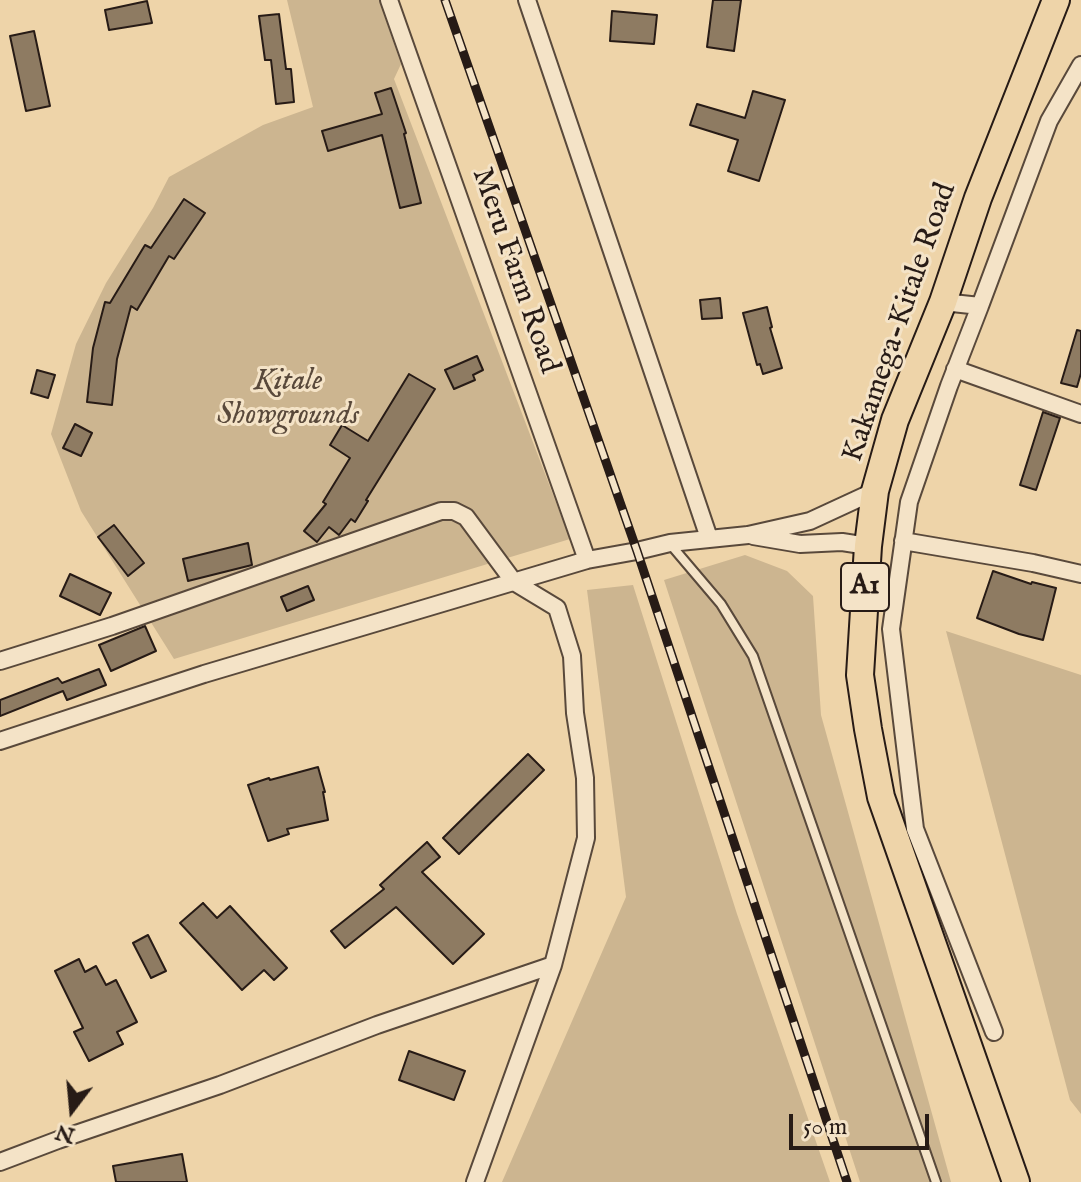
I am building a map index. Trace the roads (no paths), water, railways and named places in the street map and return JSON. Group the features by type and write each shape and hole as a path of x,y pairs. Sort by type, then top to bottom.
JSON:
{"highway":[{"name":"Kakamega-Kitale Road","path":"1016,1182 881,797 860,675 868,546 875,491 895,420 943,302 978,198 1056,0"}],"street":[{"name":"Meru Farm Road","path":"389,0 587,560"},
{"path":"527,0 709,538"},
{"path":"994,1032 915,829 891,629 909,502 955,369 1049,121 1079,71"},
{"path":"943,302 980,306"},
{"path":"955,369 1081,414"},
{"path":"0,741 204,674 587,560 670,543 748,535 810,521 875,491"},
{"path":"0,661 112,626 441,511 454,511 466,517 514,582 557,608 572,656 575,713 585,778 586,838 553,965 475,1182"},
{"path":"748,535 787,543 824,545 842,542 868,546"},
{"path":"903,541 1081,574"},
{"path":"0,1162 220,1085 377,1025 553,965"}],"lane":[{"path":"670,543 721,604 753,656 936,1182"}],"railway":[{"path":"445,0 637,551 847,1182"}],"park label":[{"name":"Kitale Showgrounds","path":"288,400"}]}
